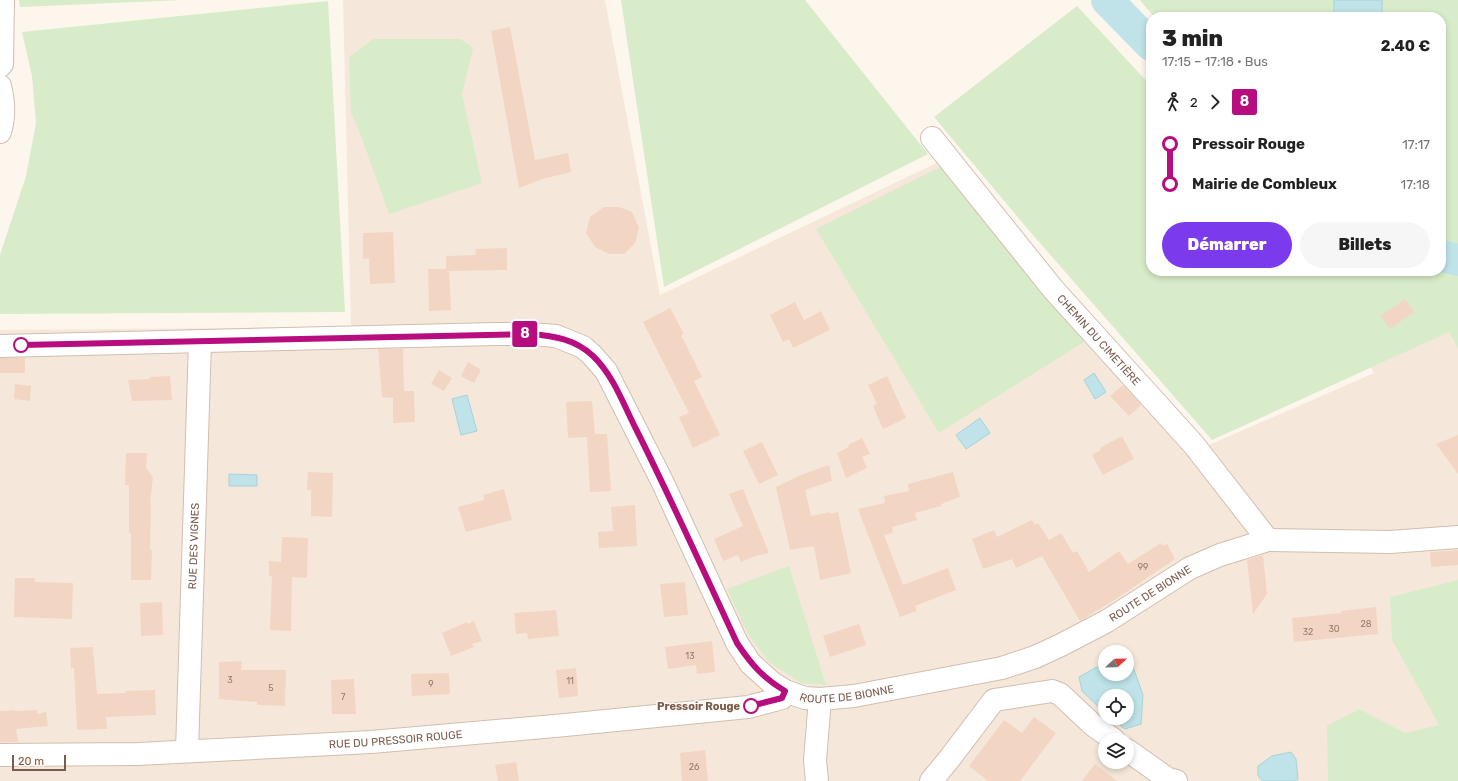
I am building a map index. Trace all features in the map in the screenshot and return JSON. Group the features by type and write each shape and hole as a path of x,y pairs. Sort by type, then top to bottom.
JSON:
{"street":[{"path":"0,66 2,64 3,0"},
{"path":"0,86 4,100 3,124 0,132"},
{"name":"CHEMIN DU CIMETIÈRE","path":"932,138 1053,289 1194,445 1268,540"},
{"name":"ROUTE DE BIONNE","path":"0,346 531,334 556,336 583,347 606,371 662,481 737,643 750,663 771,682 785,691 805,698 820,699 854,696 1002,668 1035,657 1107,621 1190,568 1220,555 1268,540 1390,542 1458,537"},
{"name":"RUE DES VIGNES","path":"187,751 200,342"},
{"path":"931,781 994,700 1052,690 1060,694 1094,726 1104,733"},
{"name":"RUE DU PRESSOIR ROUGE","path":"0,755 138,754 372,742 748,707 782,698 785,691"},
{"path":"817,781 816,760 820,699"},
{"path":"1134,755 1168,779 1176,781"}],"shaded area":[{"path":"343,0 605,0 660,295 947,158 1209,445 1374,373 1320,284 1458,317 1458,781 0,781 0,330 351,327"}],"green space":[{"path":"19,0 182,0 20,7"},
{"path":"621,0 805,0 928,154 664,287"},
{"path":"1140,0 1458,0 1458,348 1449,332 1212,440 1026,227 934,117 1077,6 1146,81 1146,276 1446,276 1446,12 1150,12"},
{"path":"328,1 345,312 0,314 0,255 26,176 36,123 32,76 22,32"},
{"path":"373,39 460,39 473,48 462,94 482,183 389,214 360,133 351,113 349,57"},
{"path":"944,165 1092,337 939,433 816,229"},
{"path":"789,566 826,685 801,683 770,663 749,636 727,589"},
{"path":"1458,580 1458,781 1328,781 1327,726 1359,709 1405,733 1439,725 1392,640 1390,597"}],"water":[{"path":"1334,0 1382,0 1382,12 1334,12"},
{"path":"1094,373 1106,392 1095,399 1084,380"},
{"path":"467,395 477,431 461,435 452,399"},
{"path":"980,418 990,433 966,449 956,435"},
{"path":"229,474 257,475 257,486 229,486"},
{"path":"1098,667 1098,681 1134,681 1134,670 1143,695 1141,724 1125,729 1120,725 1134,725 1134,689 1098,689 1098,706 1082,691 1079,677"},
{"path":"1291,752 1296,759 1298,779 1295,781 1263,781 1258,776 1258,766 1272,756"}],"building":[{"path":"510,27 535,160 568,153 571,172 542,179 519,188 491,31"},
{"path":"604,207 619,207 632,212 639,228 635,243 624,254 609,254 595,247 586,233 590,217"},
{"path":"393,232 395,283 370,284 369,258 363,259 363,233"},
{"path":"507,248 507,270 449,271 451,310 429,311 428,269 446,269 446,256 476,255 475,249"},
{"path":"1405,299 1414,312 1390,329 1381,316"},
{"path":"795,302 804,320 821,311 830,330 793,348 789,339 783,342 770,315"},
{"path":"670,308 684,334 681,335 702,377 694,381 720,435 693,448 679,417 689,413 643,322"},
{"path":"378,349 403,349 404,391 414,391 415,422 393,423 393,398 382,397"},
{"path":"0,358 25,358 25,373 0,373"},
{"path":"468,362 481,370 474,383 461,376"},
{"path":"439,370 452,378 444,391 431,384"},
{"path":"170,376 172,400 132,401 128,380"},
{"path":"887,376 906,418 883,429 873,406 877,404 868,385"},
{"path":"15,384 31,386 30,401 14,399"},
{"path":"1123,385 1141,405 1129,416 1110,396"},
{"path":"592,401 595,434 607,434 611,491 590,492 587,437 568,438 566,402"},
{"path":"1458,435 1458,474 1436,444"},
{"path":"1122,436 1134,459 1103,475 1092,455 1101,450 1100,448"},
{"path":"862,438 870,454 862,457 867,468 846,478 837,453 849,447 848,445"},
{"path":"762,442 778,475 759,484 743,451"},
{"path":"126,453 147,453 146,468 153,477 150,503 150,550 152,550 151,580 131,580 129,485 125,485"},
{"path":"829,465 832,481 805,490 811,516 838,512 851,573 820,580 814,546 790,550 776,487 801,475"},
{"path":"308,472 333,473 332,517 311,516 311,490 307,490"},
{"path":"953,472 960,497 941,504 941,506 915,513 917,520 892,527 893,533 884,535 903,585 948,568 956,590 915,606 917,611 900,617 858,509 885,503 884,496 909,491 908,484"},
{"path":"504,489 512,520 466,532 458,507 484,500 483,495"},
{"path":"743,489 769,553 755,556 741,562 738,555 723,561 714,539 743,526 729,494"},
{"path":"635,505 637,546 599,548 598,532 613,531 611,507"},
{"path":"1032,520 1035,525 1038,523 1049,540 1061,533 1073,553 1077,551 1089,572 1119,551 1128,564 1161,543 1163,546 1167,544 1175,559 1119,597 1080,621 1042,556 1016,568 1012,559 983,569 972,539 994,530 997,537"},
{"path":"282,537 308,538 307,578 292,577 291,631 270,630 272,576 269,576 269,561 281,562"},
{"path":"1458,550 1458,565 1431,567 1430,552"},
{"path":"1263,555 1267,594 1253,614 1247,560"},
{"path":"15,578 35,578 34,582 73,583 72,619 14,617"},
{"path":"685,582 688,615 664,617 660,584"},
{"path":"162,602 163,635 141,636 140,603"},
{"path":"1376,607 1378,634 1294,642 1292,618 1341,613 1341,611"},
{"path":"556,610 559,636 528,639 527,633 516,634 514,613"},
{"path":"474,621 482,641 472,644 474,647 451,656 442,633 467,622 468,624"},
{"path":"859,624 866,645 830,657 823,636"},
{"path":"712,641 715,672 697,674 696,665 668,669 665,647"},
{"path":"93,647 97,694 155,690 156,715 106,717 107,729 77,730 74,668 71,668 70,648"},
{"path":"242,661 241,670 286,670 285,706 257,705 257,702 219,699 219,662"},
{"path":"576,668 578,696 559,698 556,670"},
{"path":"449,673 450,694 412,696 411,674"},
{"path":"354,679 356,714 332,714 331,680"},
{"path":"37,710 37,714 46,712 48,726 16,729 18,742 0,742 0,711"},
{"path":"1034,717 1056,733 1020,781 988,781 969,766 1004,720 1022,733"},
{"path":"705,750 708,781 682,781 680,753"},
{"path":"516,762 519,781 498,781 495,765"},
{"path":"1095,764 1098,766 1098,769 1101,769 1117,781 1082,781"}],"waterway":[{"path":"1107,0 1146,40"},
{"path":"1446,257 1458,260"}],"bus line":[{"name":"8","path":"21,345 531,334 556,336 583,347 606,371 662,481 737,643 750,663 771,682 785,691 782,698 751,706"}],"place":[{"name":"Pressoir Rouge","path":"751,706"}]}
